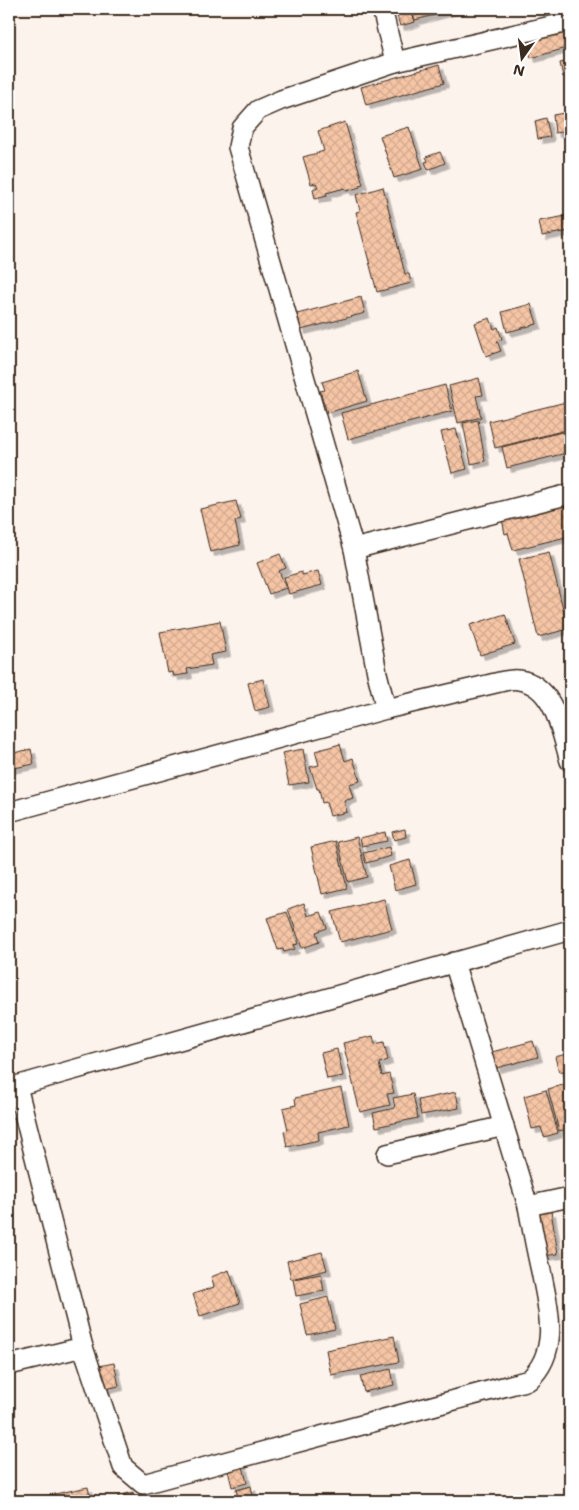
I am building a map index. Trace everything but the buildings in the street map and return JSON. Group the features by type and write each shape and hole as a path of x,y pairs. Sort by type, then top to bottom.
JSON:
{"street":[{"path":"382,9 395,62"},
{"path":"386,709 377,673 354,549 238,147 242,128 258,110 281,100 395,62 560,24"},
{"path":"354,549 570,494"},
{"path":"9,812 386,709 518,679 532,684 544,694 553,707 570,761"},
{"path":"454,962 528,1206 549,1312 550,1333 546,1354 539,1370 529,1380 143,1484 123,1467 83,1347 13,1087 454,962 570,930"},
{"path":"388,1154 504,1126"},
{"path":"528,1206 570,1197"},
{"path":"9,1365 83,1347"}]}
